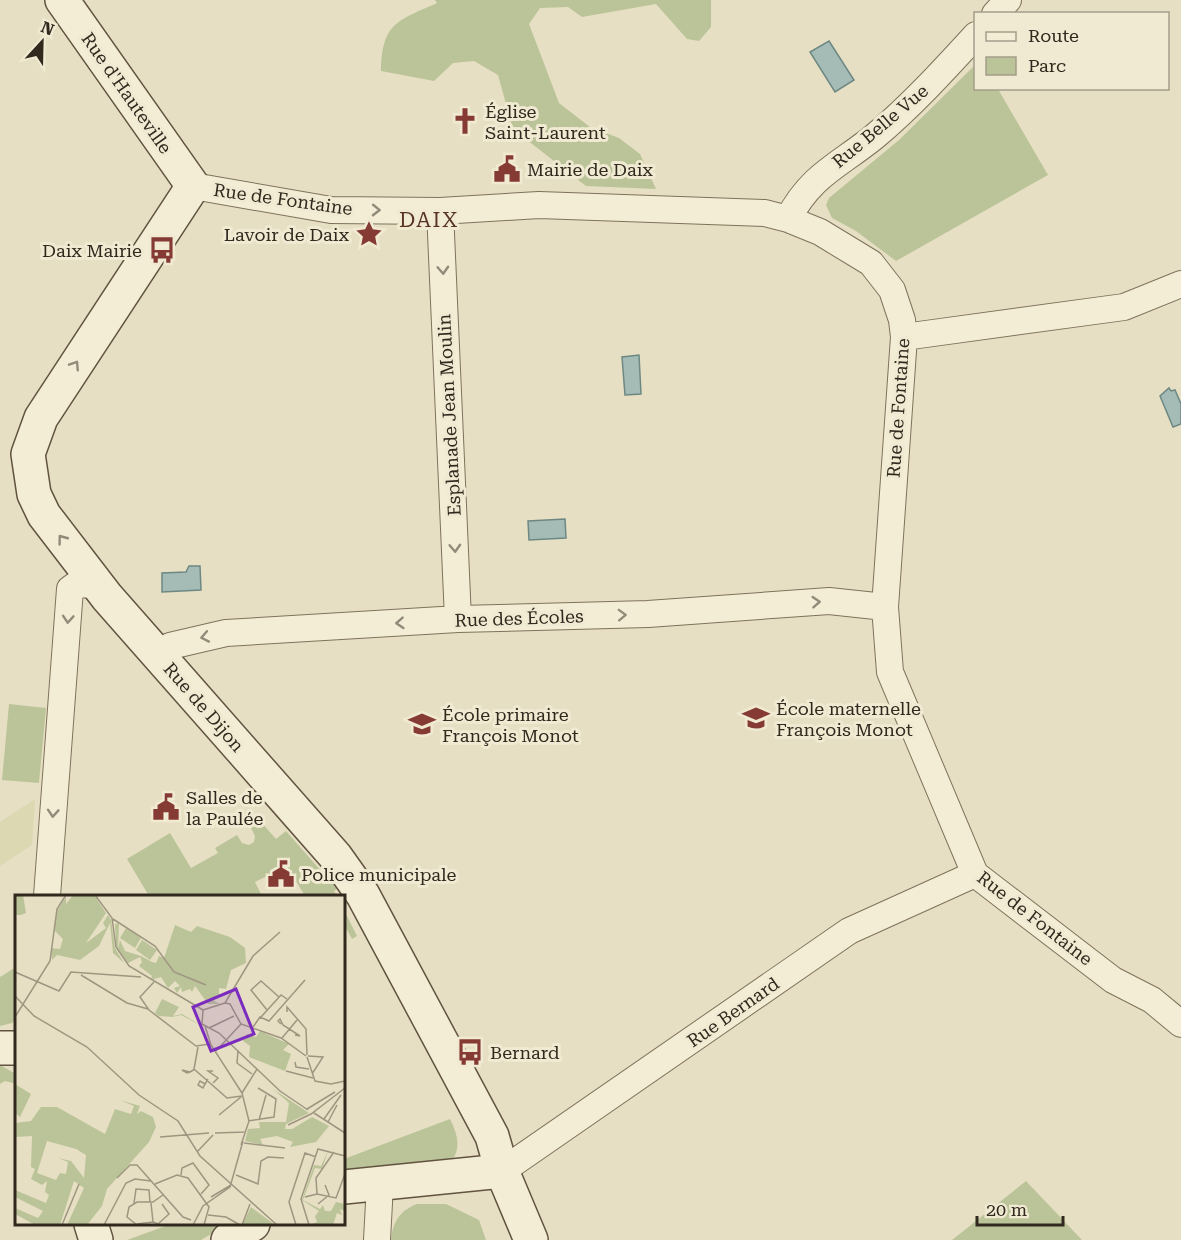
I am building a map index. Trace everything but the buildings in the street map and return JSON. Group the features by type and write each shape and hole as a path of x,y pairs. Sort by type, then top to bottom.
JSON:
{"street":[{"name":"Rue d'Hauteville","path":"62,0 193,186"},
{"path":"997,12 1008,0"},
{"name":"Rue Belle Vue","path":"788,219 809,184 873,137 906,108 974,36"},
{"name":"Rue de Fontaine","path":"193,186 331,210 440,211 539,205 742,210 788,219 837,241 871,263 884,277 898,305 904,338 885,607 890,672 975,874 1113,980 1152,1000 1181,1024"},
{"name":"Rue de Dijon","path":"193,186 41,418 30,443 29,474 34,494 44,515 97,585 336,858 363,895 492,1136 502,1171 531,1240"},
{"name":"Esplanade Jean Moulin","path":"440,211 458,619"},
{"path":"904,338 1124,307 1181,284"},
{"path":"47,895 70,589 77,584 97,585"},
{"name":"Rue des Écoles","path":"159,657 170,646 226,633 458,619 648,614 829,602 885,607"},
{"name":"Rue Bernard","path":"502,1171 849,931 975,874"},
{"path":"345,1187 502,1171"},
{"path":"377,1240 381,1184"},
{"path":"91,1225 96,1240"},
{"path":"228,1240 252,1225"}],"shaded area":[{"path":"35,799 32,845 0,866 0,822"}],"green space":[{"path":"435,0 711,0 711,27 699,41 687,39 656,4 582,17 568,7 540,8 529,24 559,103 590,127 619,138 640,154 656,189 586,186 513,129 498,75 474,61 453,63 434,81 381,71 385,43 394,26 412,14 437,3"},
{"path":"974,66 974,90 999,90 1048,175 896,261 856,231 832,218 826,205 829,198 899,140"},
{"path":"9,704 46,708 39,783 2,780"},
{"path":"261,822 276,839 286,831 337,889 334,891 336,895 304,895 287,866 255,882 262,895 148,895 127,859 170,833 191,868 218,853 215,848 237,835 242,843 249,845 254,842 255,836 251,828"},
{"path":"345,912 357,936 352,939 345,926"},
{"path":"15,968 15,1020 0,1026 0,977"},
{"path":"0,1065 15,1073 15,1084 5,1081 0,1084"},
{"path":"450,1119 455,1131 457,1148 449,1164 345,1173 345,1159"},
{"path":"1026,1181 1082,1240 952,1240"},
{"path":"417,1204 446,1204 479,1220 486,1240 391,1240 398,1218"},
{"path":"168,1225 226,1225 201,1240 127,1240"}],"water":[{"path":"829,41 854,80 835,92 810,52"},
{"path":"639,355 641,394 625,395 622,357"},
{"path":"1169,388 1171,391 1175,390 1181,404 1181,424 1173,427 1160,396"},
{"path":"565,519 566,538 529,540 528,521"},
{"path":"189,566 200,566 201,590 162,592 162,573 186,572"}],"place":[{"name":"Église Saint-Laurent","path":"465,121"},
{"name":"Mairie de Daix","path":"507,169"},
{"name":"Lavoir de Daix","path":"369,234"},
{"name":"Daix Mairie","path":"162,250"},
{"name":"École maternelle François Monot","path":"756,718"},
{"name":"École primaire François Monot","path":"422,724"},
{"name":"Salles de la Paulée","path":"166,807"},
{"name":"Police municipale","path":"281,874"},
{"name":"Bernard","path":"470,1052"}],"district":[{"name":"DAIX","path":"429,220"}]}
